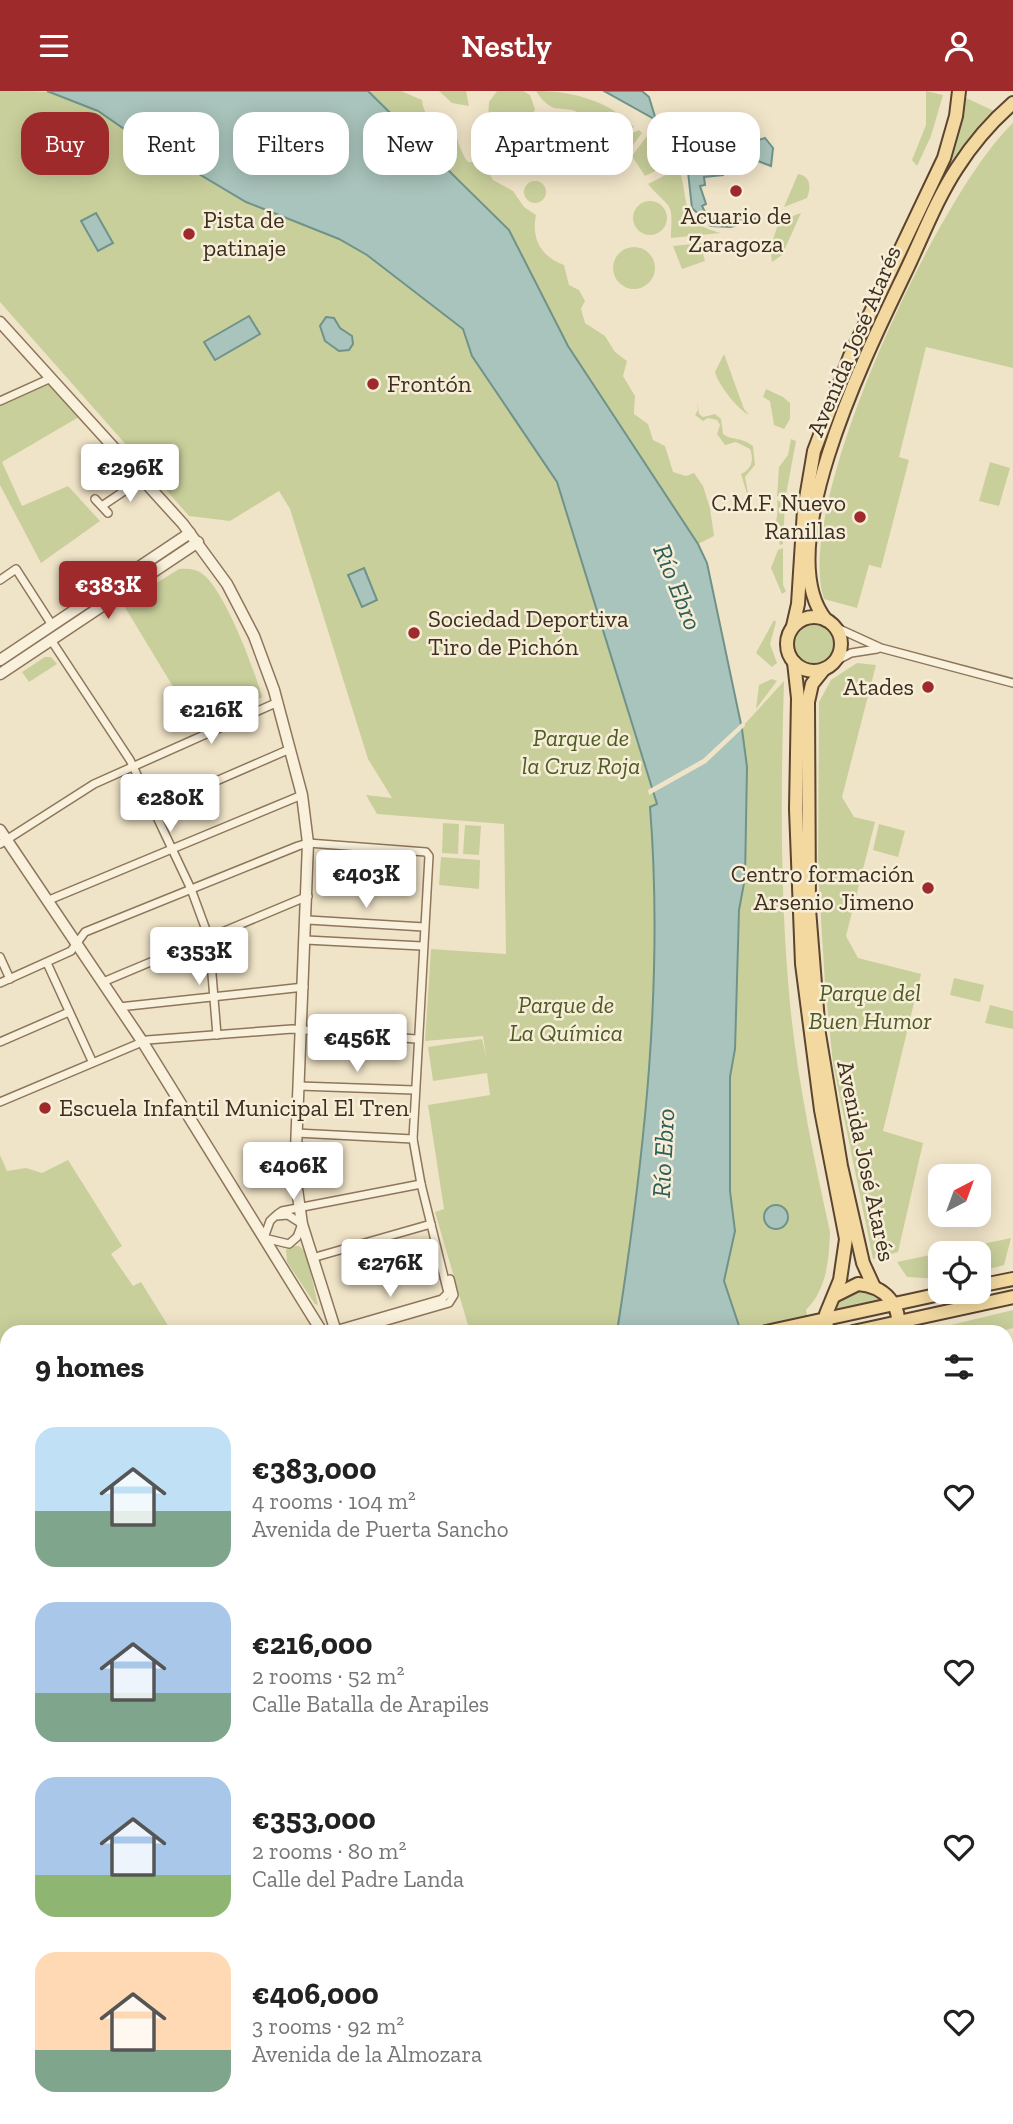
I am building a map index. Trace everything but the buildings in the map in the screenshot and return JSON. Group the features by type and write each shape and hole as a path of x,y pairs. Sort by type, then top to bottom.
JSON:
{"main road":[{"name":"Avenida José Atarés","path":"793,626 798,604 804,510 814,451 850,356 944,158 956,116 959,91"},
{"name":"Avenida José Atarés","path":"830,623 811,594 810,552 823,469 843,407 950,180 981,134 1013,103"},
{"path":"808,617 830,623 841,645 829,665 808,671 794,662 786,644 793,626 808,617"},
{"name":"Avenida José Atarés","path":"794,662 798,698 796,809 802,964 819,1099 846,1239 845,1259 826,1325"},
{"name":"Avenida José Atarés","path":"829,665 812,684 808,702 813,964 822,1054 836,1142 863,1263 874,1287 894,1304"},
{"path":"991,1283 1013,1279"},
{"name":"Avenida José Atarés","path":"834,1297 853,1285 874,1287"},
{"path":"797,1325 826,1325 928,1297"},
{"path":"905,1325 1013,1297"},
{"path":"894,1304 897,1325"}],"street":[{"path":"0,322 198,542 221,574 241,610 278,702 302,795 309,843 309,896 295,1175 302,1224 333,1325"},
{"path":"0,401 51,378"},
{"path":"102,506 142,479"},
{"path":"95,499 108,513"},
{"path":"0,660 190,533"},
{"path":"0,674 198,542"},
{"path":"0,580 16,569 52,625"},
{"path":"830,623 881,648 1013,683"},
{"path":"51,640 133,765 191,889 209,938 217,1035"},
{"path":"829,665 851,653 881,648"},
{"path":"4,842 94,784 278,702"},
{"path":"154,808 290,749"},
{"path":"49,901 302,795"},
{"path":"0,830 4,842 78,942 142,1041 318,1325"},
{"path":"0,983 71,951 85,932 309,843 423,850 429,856 416,1039 413,1139 421,1184 448,1293 445,1298 355,1325"},
{"path":"103,982 309,896"},
{"path":"307,920 424,927"},
{"path":"306,940 422,946"},
{"path":"0,957 10,979"},
{"path":"47,963 92,1061"},
{"path":"119,1007 304,987"},
{"path":"0,1042 69,1011"},
{"path":"0,1102 142,1041 292,1029 302,1032 416,1039"},
{"path":"299,1086 414,1090"},
{"path":"296,1133 413,1139"},
{"path":"264,1238 275,1216 298,1206 421,1184"},
{"path":"275,1216 288,1215 302,1224"},
{"path":"264,1238 289,1244 297,1237 302,1224"},
{"path":"312,1258 431,1224"},
{"path":"373,1325 449,1303 454,1295 444,1270"}],"green space":[{"path":"0,91 49,92 98,112 21,112 21,175 109,175 109,119 123,128 123,175 210,175 246,202 339,239 367,255 463,329 472,356 557,482 657,804 650,808 655,939 649,1070 636,1202 618,1325 468,1325 435,1212 444,1209 428,1105 490,1095 487,1073 433,1081 428,1047 482,1039 486,1056 483,1036 425,1041 431,949 506,954 504,824 377,814 366,795 392,798 368,759 290,509 279,491 230,521 189,516 0,302"},
{"path":"368,91 401,91 422,100 425,112 389,112"},
{"path":"439,91 466,91 469,106 452,103"},
{"path":"497,91 523,91 530,95 535,109 534,112 488,112 489,102"},
{"path":"536,91 576,95 616,112 578,112 555,108"},
{"path":"926,91 943,95 931,136 917,166 912,160 926,125"},
{"path":"964,97 994,111 965,147 933,203 929,200"},
{"path":"1013,123 1013,368 926,347 899,457 909,460 881,568 869,565 857,608 824,599 820,554 830,494 851,424 913,278 949,212 983,159"},
{"path":"639,130 642,133 633,145 633,133"},
{"path":"647,136 647,175 645,176 633,155"},
{"path":"457,139 463,154 468,162 471,162 471,175 490,175 493,180 513,191 524,207 536,215 535,231 540,246 549,257 564,265 569,285 579,290 585,301 581,309 585,323 605,336 615,352 627,361 623,376 635,396 634,414 648,424 653,440 665,446 673,472 686,476 694,473 703,486 710,508 714,536 698,544 568,346 509,230 453,175 457,175"},
{"path":"798,174 805,177 809,183 807,198 784,207"},
{"path":"665,175 681,175 692,217 707,228 721,233 671,238 671,211 648,184"},
{"path":"531,181 539,181 546,188 546,196 539,203 531,203 524,196 524,188"},
{"path":"650,201 662,206 667,218 662,230 650,235 638,230 633,218 638,206"},
{"path":"801,213 782,255 772,262 770,249 779,221"},
{"path":"722,241 723,246 703,254 705,261 682,269 673,246"},
{"path":"634,247 649,253 655,268 649,283 634,289 619,283 613,268 619,253"},
{"path":"724,354 744,409 749,415 734,402 717,377 715,372"},
{"path":"50,383 79,417 2,462 22,506 68,486 100,521 41,563 0,485 0,405"},
{"path":"766,389 790,403 790,419 784,429 774,425 770,401 763,397"},
{"path":"697,399 699,414 703,417 715,414 721,419 723,434 753,446 755,465 745,477 750,504 741,474 748,470 751,464 750,449 736,442 725,445 717,434 720,425 717,420 708,418 703,421 695,415 698,410"},
{"path":"791,439 796,441 785,500 777,496 779,467 788,455"},
{"path":"990,462 1010,468 999,506 979,501"},
{"path":"777,500 785,504 783,544 780,545 776,530"},
{"path":"783,548 783,585 786,591 782,594 771,568 778,550"},
{"path":"179,569 199,572 213,585 238,633 262,697 198,728 123,604"},
{"path":"774,620 776,622 770,644 777,663 772,667 756,653"},
{"path":"813,624 828,630 834,645 828,660 813,666 798,660 792,645 798,630"},
{"path":"45,657 51,657 57,664 29,682 22,672"},
{"name":"Parque del Buen Humor","path":"857,663 876,665 842,797 854,817 875,822 846,936 858,958 921,974 883,1131 923,1143 898,1252 873,1259 833,1064 818,870 819,702 831,680"},
{"path":"772,679 777,681 756,709 759,685"},
{"path":"784,681 782,831 788,980 799,1075 830,1232 828,1263 823,1283 806,1310 809,1325 739,1325 724,1281 735,1231 730,1191 730,1076 735,1049 739,910 745,878 742,727"},
{"path":"443,823 459,824 458,854 442,853"},
{"path":"879,824 905,831 898,857 873,850"},
{"path":"465,825 481,826 479,855 463,854"},
{"path":"441,857 480,860 479,889 439,885"},
{"path":"954,978 984,985 980,1002 950,995"},
{"path":"990,1005 1013,1011 1013,1029 985,1023"},
{"path":"0,1155 7,1171 26,1168 42,1173 68,1160 122,1246 111,1254 133,1286 141,1282 168,1325 0,1325"},
{"path":"1011,1238 1004,1265 991,1268 991,1242"},
{"path":"291,1246 299,1246 306,1252 318,1305 287,1262 286,1250"},
{"path":"928,1255 928,1278 907,1277 897,1262"},
{"path":"865,1291 884,1301 834,1310 847,1296"},
{"path":"1013,1310 1013,1325 951,1325"}],"water":[{"name":"Río Ebro","path":"47,91 368,91 389,112 363,112 363,175 453,175 509,230 568,346 698,544 707,563 742,729 747,767 745,878 739,910 735,1049 730,1077 730,1191 735,1231 724,1281 739,1325 618,1325 636,1202 649,1070 655,939 650,807 657,804 557,482 472,356 463,329 367,255 339,239 246,202 201,175 219,175 219,112 123,112 123,128 109,119 109,112 99,112"},
{"path":"604,91 642,91 649,97 654,112 647,112 647,115"},
{"path":"765,138 773,148 771,166 760,162 760,140"},
{"path":"688,175 723,175 704,177 705,185 700,186 706,204 702,206 706,214 710,212 714,222 756,214 758,218 731,227 711,226 692,208"},
{"path":"96,213 113,243 98,251 81,221"},
{"path":"249,316 260,334 215,360 204,342"},
{"path":"326,317 334,318 340,328 352,336 353,344 349,350 339,351 325,341 320,326"},
{"path":"364,568 377,600 362,607 348,575"},
{"path":"776,1205 785,1208 788,1217 785,1226 776,1229 767,1226 764,1217 767,1208"}],"pier":[{"path":"744,721 745,726 706,763 649,795 648,790 703,759"}],"place":[{"name":"Acuario de Zaragoza","path":"736,191"},
{"name":"Pista de patinaje","path":"189,234"},
{"name":"Frontón","path":"373,384"},
{"name":"C.M.F. Nuevo Ranillas","path":"860,517"},
{"name":"Sociedad Deportiva Tiro de Pichón","path":"414,633"},
{"name":"Atades","path":"928,687"},
{"name":"Centro formación Arsenio Jimeno","path":"928,888"},
{"name":"Escuela Infantil Municipal El Tren","path":"45,1108"}],"park label":[{"name":"Parque de la Cruz Roja","path":"581,752"},
{"name":"Parque de La Química","path":"566,1019"}]}
